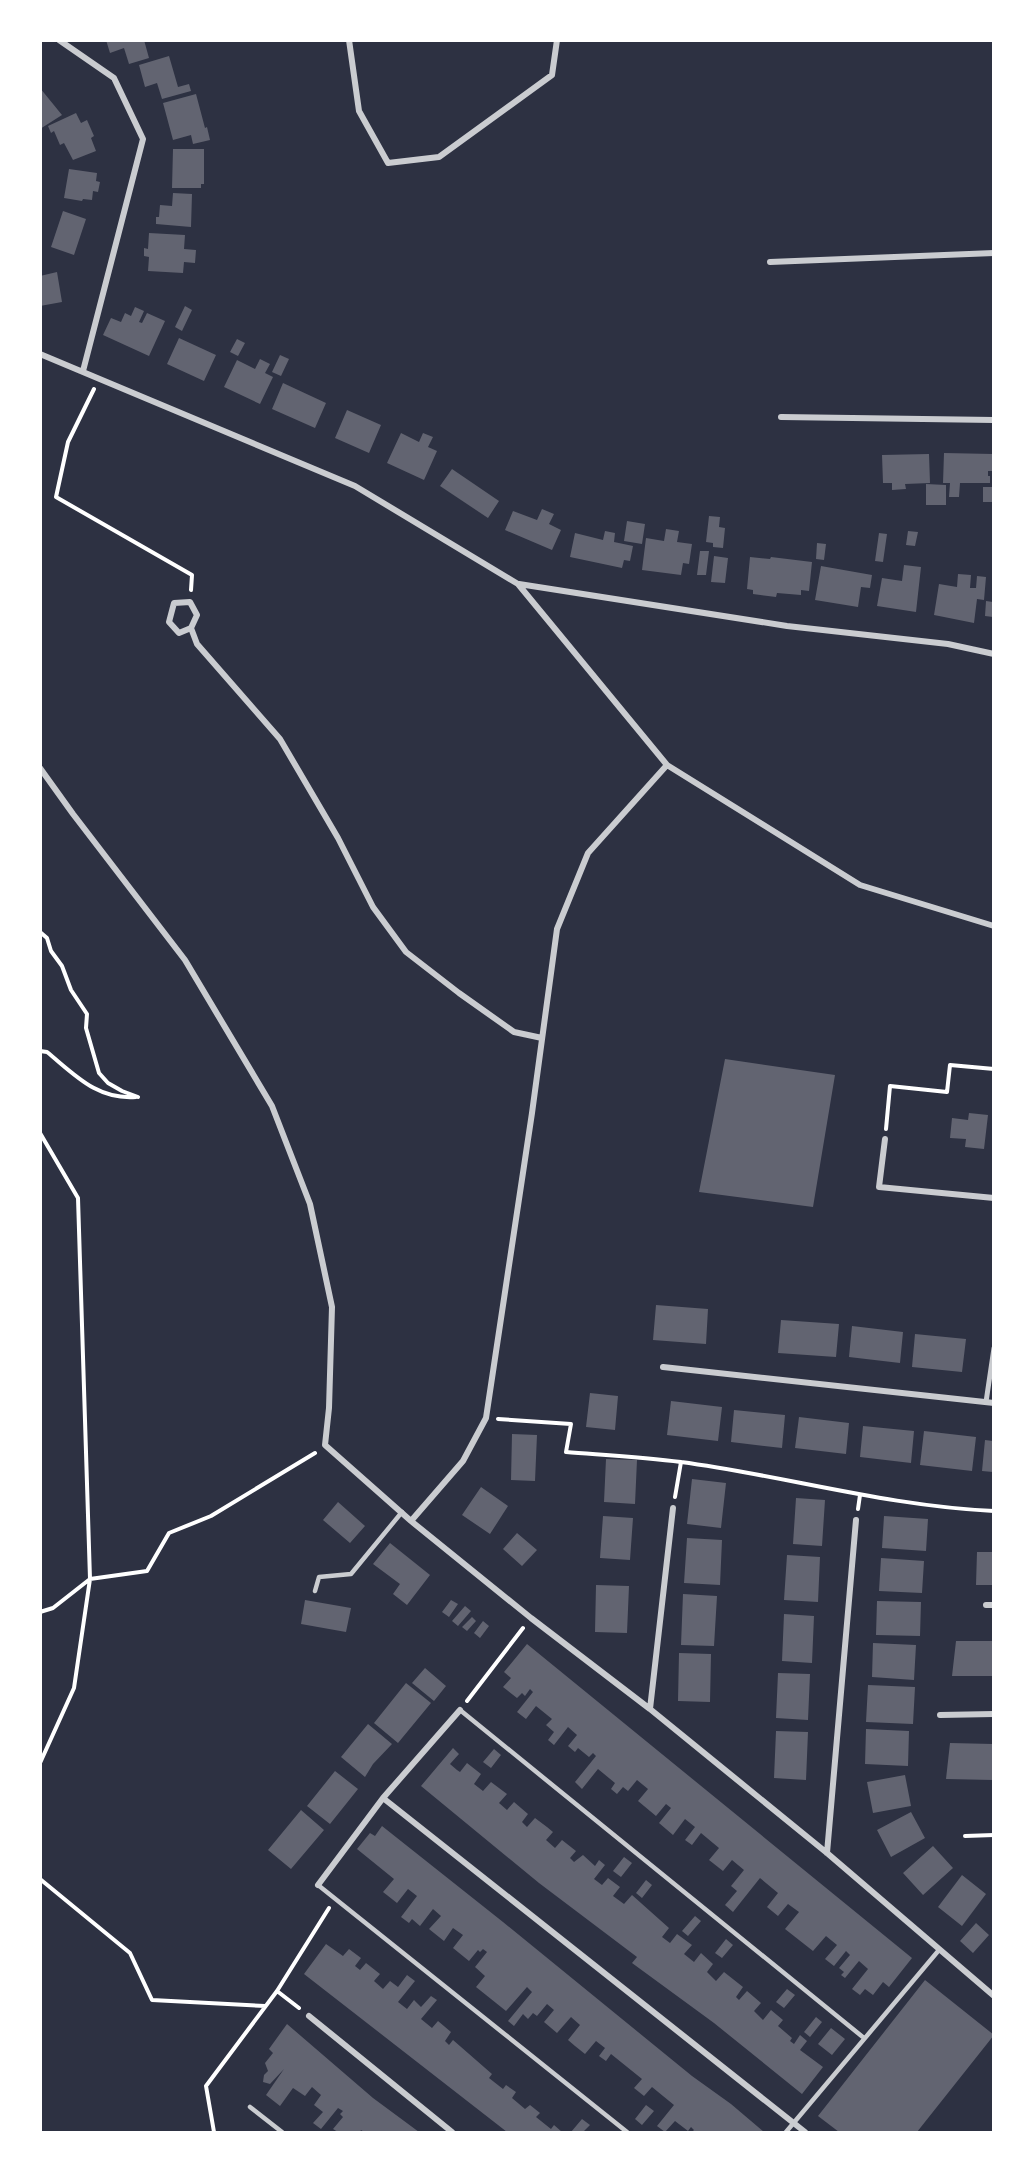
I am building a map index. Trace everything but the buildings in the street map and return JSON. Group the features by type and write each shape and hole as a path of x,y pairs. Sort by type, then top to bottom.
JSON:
{"street":[{"path":"59,40 114,78 143,139 83,371"},
{"path":"349,40 359,111 388,163 439,157 458,144 552,75 557,40"},
{"path":"770,262 993,253"},
{"path":"40,354 356,486 518,584 667,765 860,885 993,926"},
{"path":"781,417 993,420"},
{"path":"518,584 787,626 948,644 993,654"},
{"path":"191,628 179,633 169,622 174,603 190,602 197,615 191,628 197,644 280,739 338,838 373,907 406,952 514,1032 542,1038"},
{"path":"411,1521 463,1461 486,1418 557,929 588,853 667,765"},
{"path":"40,768 185,960 272,1106 310,1204 332,1307 329,1408 325,1445 411,1521 531,1618 650,1709 827,1853 993,1996"},
{"path":"885,1139 879,1187 993,1198"},
{"path":"986,1402 993,1348"},
{"path":"663,1367 993,1403"},
{"path":"650,1709 673,1508"},
{"path":"827,1853 856,1520"},
{"path":"318,1885 383,1798 460,1710"},
{"path":"940,1715 993,1714"},
{"path":"383,1798 805,2133"},
{"path":"309,2016 452,2133"}],"lane":[{"path":"315,1591 319,1577 351,1574 402,1512"},
{"path":"460,1710 864,2038"},
{"path":"318,1885 627,2133"},
{"path":"786,2133 939,1950"},
{"path":"250,2107 282,2133"}],"path":[{"path":"99,378 68,442 56,497 192,575"},
{"path":"40,932 47,938 51,951 62,966 71,990 87,1014 86,1028 99,1073 115,1087 138,1097 123,1098 98,1092 47,1052 40,1051"},
{"path":"885,1139 890,1086 946,1092 950,1065 993,1070"},
{"path":"40,1133 78,1198 90,1580 74,1688 40,1764"},
{"path":"486,1418 571,1424 567,1452 681,1462 946,1509 993,1511"},
{"path":"40,1612 53,1608 90,1580 147,1570 169,1533 212,1516 302,1462"},
{"path":"673,1508 681,1462"},
{"path":"460,1710 531,1618"},
{"path":"965,1836 993,1835"},
{"path":"40,1879 130,1953 152,2000 265,2006"},
{"path":"214,2133 206,2086 277,1991 335,1898"},
{"path":"277,1991 309,2016"}]}
